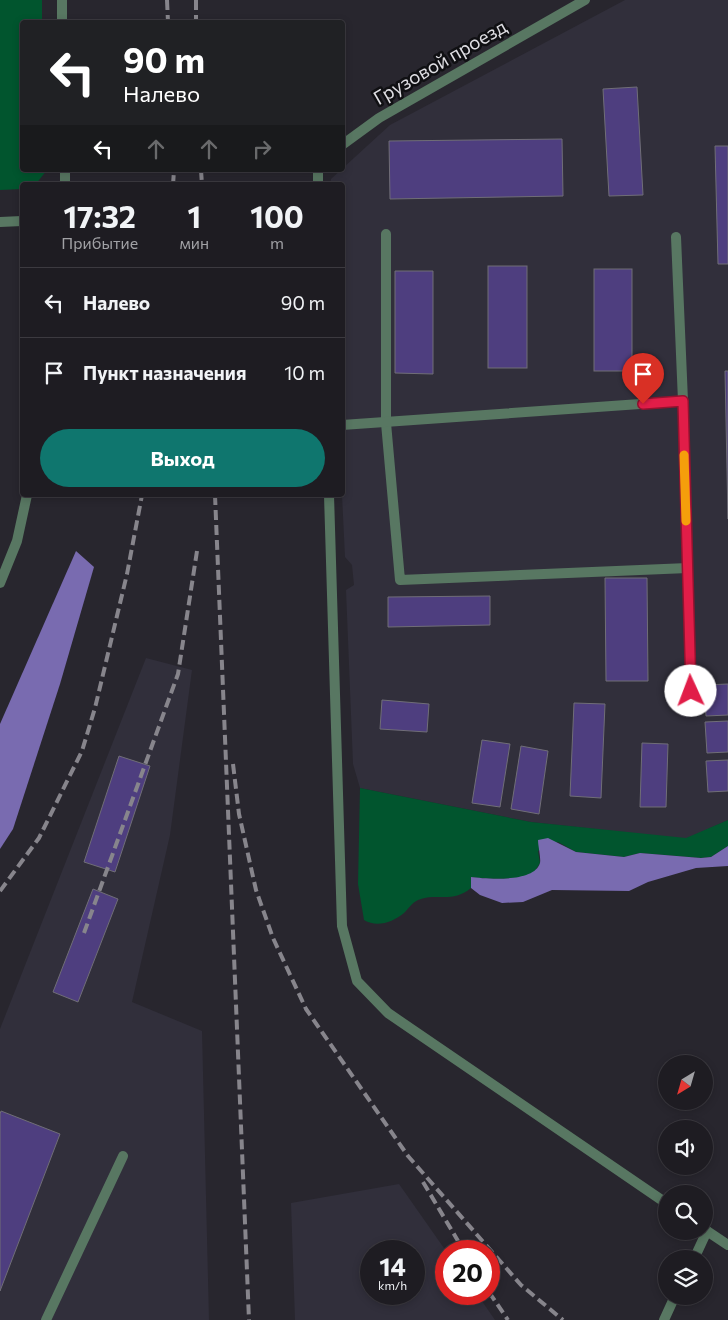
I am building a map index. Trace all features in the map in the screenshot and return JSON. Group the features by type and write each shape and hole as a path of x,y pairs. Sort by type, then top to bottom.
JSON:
{"street":[{"path":"62,0 62,20"},
{"name":"Грузовой проезд","path":"345,143 379,118 585,0"},
{"path":"0,222 20,221"},
{"path":"386,234 386,423 400,580 688,568"},
{"path":"676,237 683,401 691,691"},
{"path":"345,426 683,401"},
{"path":"0,583 17,541 27,497"},
{"path":"329,497 342,926 357,981 388,1012 658,1198"},
{"path":"46,1320 123,1156"},
{"path":"713,1236 728,1246"},
{"path":"664,1320 671,1305"}],"shaded area":[{"path":"625,0 728,0 728,820 686,839 531,822 360,788 353,764 346,590 354,585 352,565 345,557 342,497 345,497 345,182 330,182 331,179 339,172 345,172 345,166 390,125"},
{"path":"76,551 94,567 60,684 13,829 0,849 0,724"},
{"path":"146,658 192,670 170,835 132,1002 202,1031 209,1320 0,1320 0,1029"},
{"path":"548,838 576,852 624,857 640,853 701,858 711,857 728,846 728,866 696,868 648,882 629,891 552,890 523,902 502,903 480,895 471,888 471,877 509,878 529,874 540,863 538,840"},
{"path":"399,1184 438,1240 435,1240 435,1305 485,1305 495,1320 295,1320 291,1203"}],"green space":[{"path":"0,0 42,0 42,20 20,20 20,172 45,172 37,182 20,182 20,189 0,190"},
{"path":"360,788 531,822 686,838 728,820 728,846 711,857 701,858 640,853 624,857 576,852 558,842 538,851 540,863 533,873 528,876 504,879 471,877 471,888 464,893 451,897 432,897 418,900 395,919 385,923 374,924 364,920 358,884"}],"building":[{"path":"637,87 643,195 609,196 603,89"},
{"path":"562,139 563,196 390,199 389,141"},
{"path":"715,146 728,146 728,264 718,264"},
{"path":"488,266 527,266 527,368 488,368"},
{"path":"594,269 632,269 632,371 594,371"},
{"path":"395,271 433,271 433,374 395,373"},
{"path":"725,371 728,371 728,519"},
{"path":"605,578 647,578 648,681 606,681"},
{"path":"490,596 490,625 388,627 388,597"},
{"path":"728,684 728,715 706,716 704,685"},
{"path":"382,700 429,704 427,732 380,729"},
{"path":"574,703 605,704 601,798 570,796"},
{"path":"728,721 728,752 707,753 705,722"},
{"path":"482,740 510,744 500,807 472,803"},
{"path":"642,743 668,744 666,807 640,807"},
{"path":"521,746 548,751 539,814 511,809"},
{"path":"119,756 150,766 115,872 84,862"},
{"path":"728,760 728,791 708,792 706,761"},
{"path":"93,889 118,899 78,1002 53,992"},
{"path":"1,1111 60,1134 0,1291 0,1114"}],"railway":[{"path":"167,0 168,20"},
{"path":"196,0 196,20"},
{"path":"173,182 174,172"},
{"path":"201,172 202,182"},
{"path":"0,891 39,838 82,751 95,708 127,574 142,497"},
{"path":"215,497 249,1320"},
{"path":"84,933 178,674 197,551"},
{"path":"233,764 239,814 256,890 273,938 306,1009 408,1156 521,1285 563,1320"},
{"path":"423,1182 457,1240"},
{"path":"498,1305 508,1320"}],"slow traffic":[{"path":"684,455 686,521"}],"route":[{"path":"643,404 683,401 691,691"}]}
